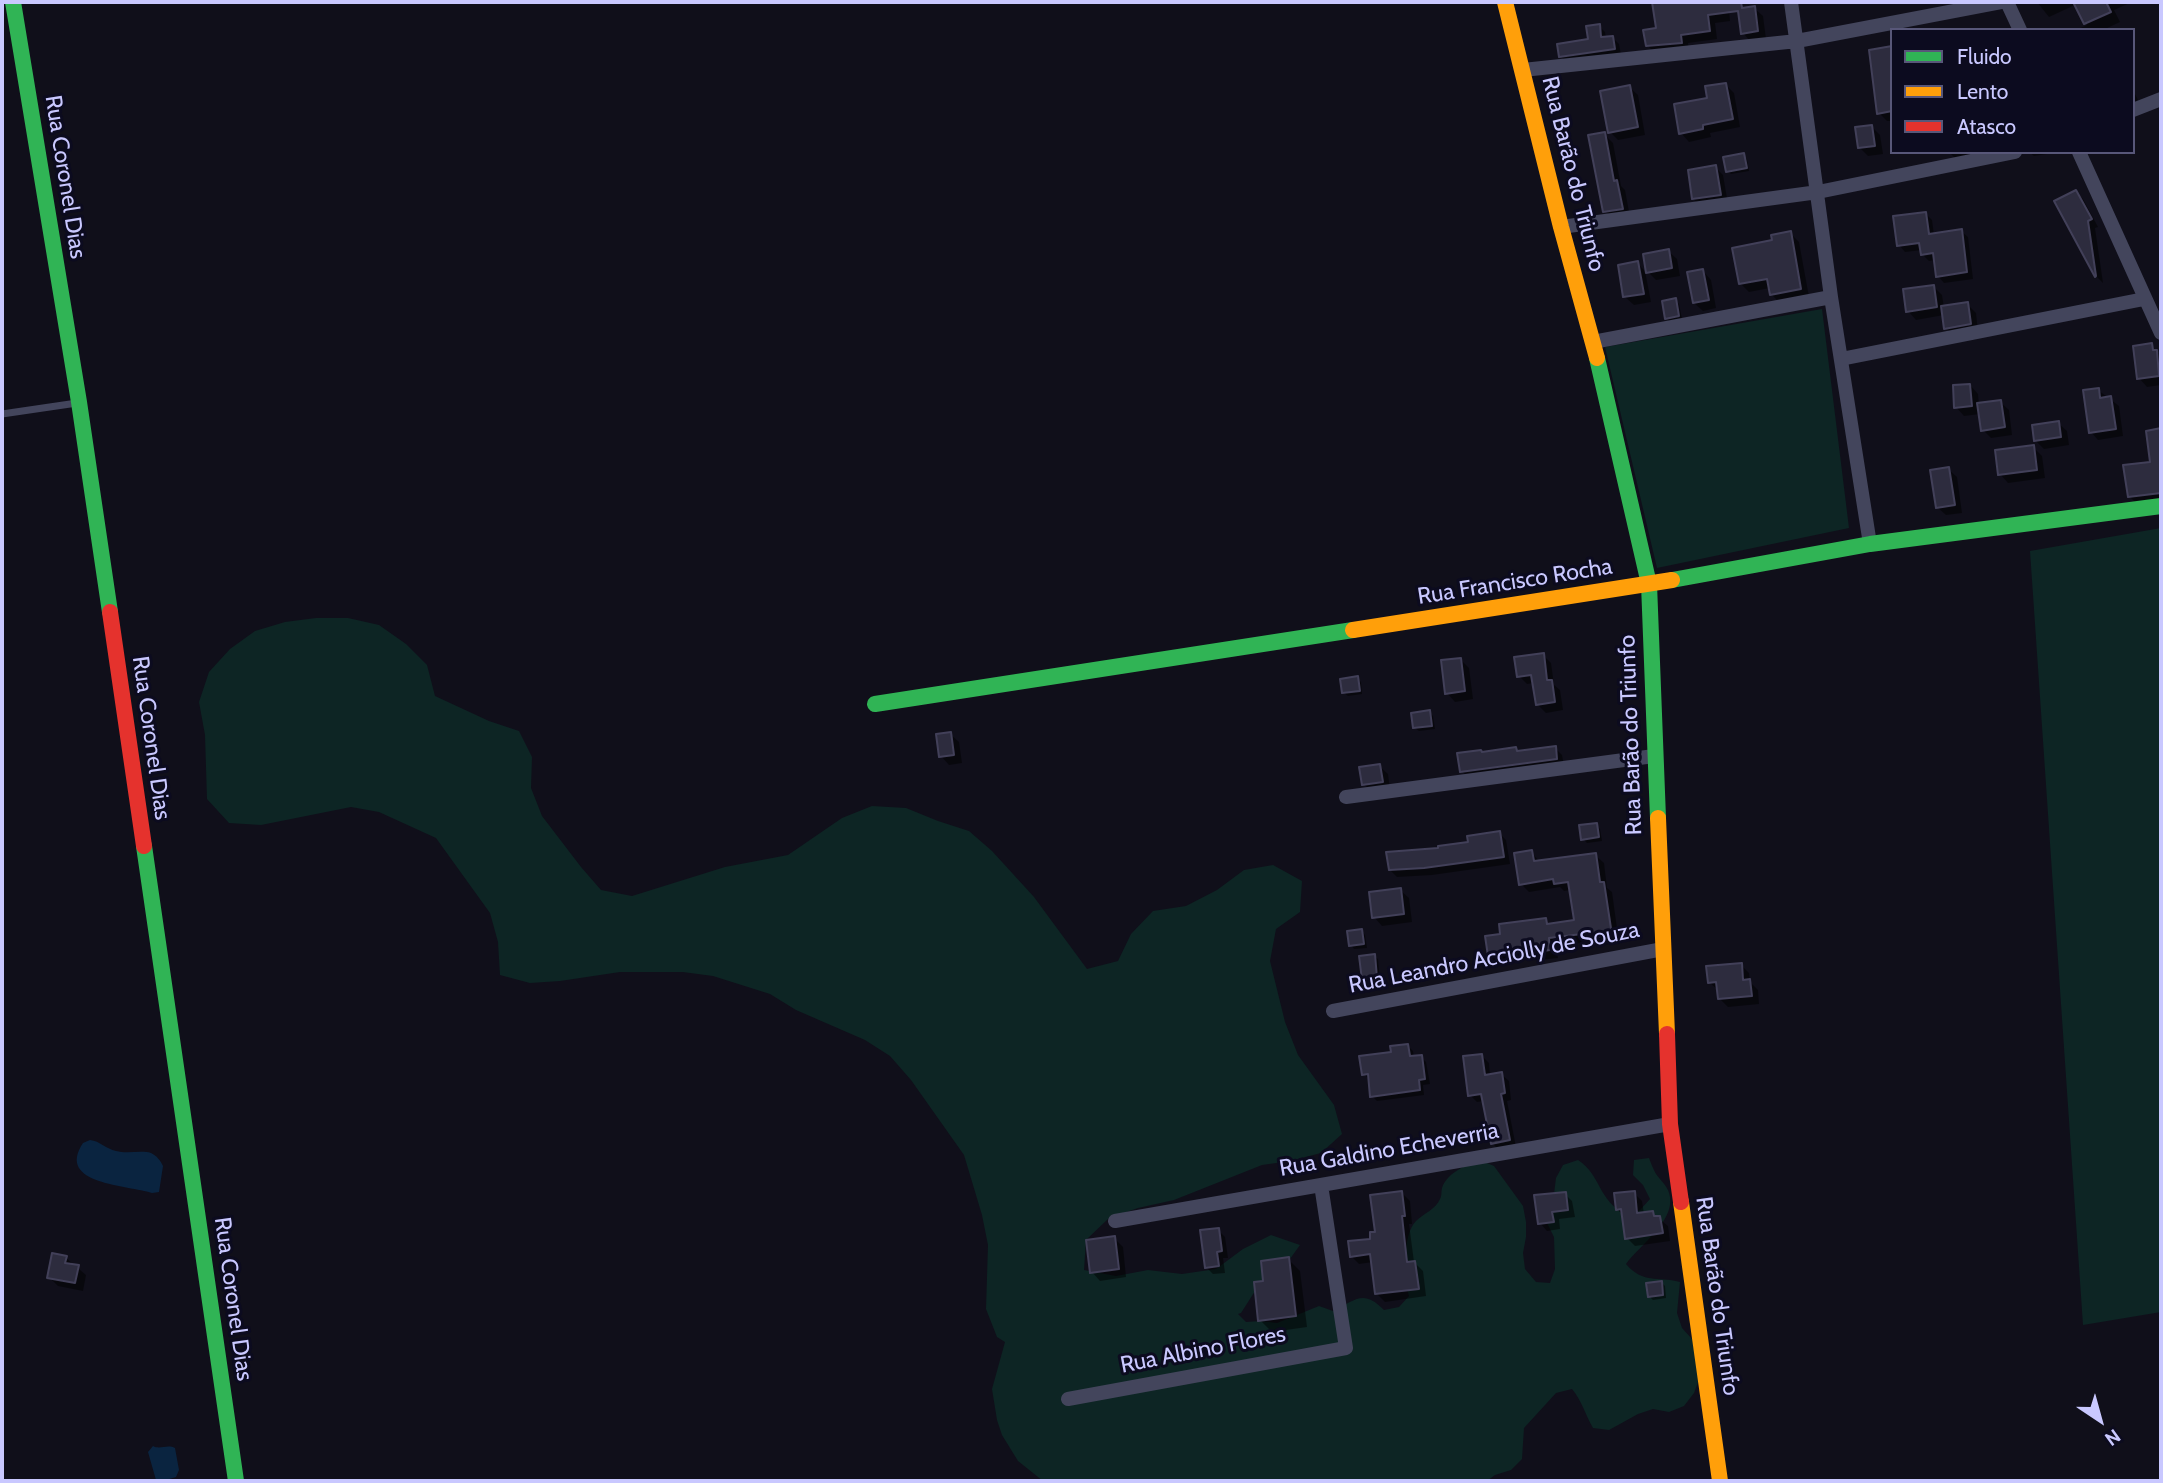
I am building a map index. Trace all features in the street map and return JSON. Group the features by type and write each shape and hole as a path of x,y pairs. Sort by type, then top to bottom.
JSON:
{"street":[{"name":"Rua Coronel Dias","path":"13,2 79,402 236,1481"},
{"name":"Rua Barão do Triunfo","path":"1505,2 1593,342 1648,584 1670,1124 1720,1481"},
{"path":"1791,2 1831,297 1870,544"},
{"path":"1523,70 1797,41 2001,2"},
{"path":"2007,2 2019,28"},
{"path":"2135,109 2161,99"},
{"path":"1561,226 1818,192 2005,154"},
{"path":"2080,154 2144,299 2156,313 2161,334"},
{"path":"1593,342 1831,297"},
{"path":"1841,359 2144,299"},
{"name":"Rua Francisco Rocha","path":"875,704 1648,584 1870,544 2161,506"},
{"path":"1346,797 1654,756"},
{"name":"Rua Leandro Acciolly de Souza","path":"1334,1011 1663,949"},
{"name":"Rua Galdino Echeverria","path":"1115,1221 1670,1124"},
{"name":"Rua Albino Flores","path":"1068,1399 1346,1348 1321,1185"}],"lane":[{"path":"2,414 79,402"}],"green space":[{"path":"1822,309 1849,528 1657,568 1605,347"},
{"path":"2161,528 2161,1312 2083,1325 2030,551"},
{"path":"348,618 379,625 406,644 427,665 435,696 489,721 519,731 532,757 531,788 542,816 601,890 632,896 725,867 788,855 842,818 872,806 906,808 969,831 992,851 1034,897 1087,969 1118,961 1131,934 1153,911 1186,906 1217,890 1244,870 1273,865 1302,881 1300,912 1276,929 1270,961 1285,1022 1298,1055 1334,1105 1342,1134 1321,1153 1262,1165 1174,1200 1109,1218 1086,1240 1084,1270 1116,1276 1148,1270 1182,1274 1216,1269 1243,1249 1271,1235 1300,1245 1282,1270 1257,1288 1238,1314 1246,1322 1277,1323 1319,1306 1333,1311 1359,1298 1370,1300 1384,1310 1399,1307 1409,1296 1405,1257 1411,1228 1438,1203 1448,1178 1463,1167 1480,1160 1494,1166 1523,1206 1526,1222 1523,1253 1525,1269 1536,1282 1550,1283 1555,1269 1554,1237 1547,1223 1556,1178 1563,1165 1578,1160 1586,1166 1604,1195 1627,1216 1640,1210 1650,1199 1643,1185 1633,1175 1634,1160 1649,1158 1656,1174 1668,1190 1670,1206 1661,1224 1626,1264 1644,1277 1680,1282 1677,1313 1682,1328 1692,1339 1700,1377 1694,1393 1684,1406 1669,1412 1653,1409 1609,1430 1593,1428 1572,1389 1556,1393 1524,1428 1522,1459 1511,1470 1495,1475 1487,1481 1043,1481 1018,1461 1002,1435 997,1420 992,1389 1005,1342 997,1337 986,1309 988,1245 964,1155 911,1080 890,1056 865,1040 796,1010 770,994 713,976 683,972 620,972 530,983 500,975 498,942 490,913 436,838 379,812 351,807 261,825 229,823 207,799 205,735 199,702 209,672 230,649 255,631 285,622"}],"water":[{"path":"90,1140 116,1151 147,1152 155,1155 163,1166 159,1192 113,1185 86,1175 79,1167 77,1157 83,1143"},
{"path":"153,1446 175,1448 179,1470 176,1477 156,1480 148,1452"}],"building":[{"path":"1652,2 1741,2 1742,8 1755,6 1758,31 1741,34 1738,11 1708,15 1710,31 1681,35 1682,43 1646,46 1643,30 1656,28"},
{"path":"2073,2 2106,2 2111,12 2084,24"},
{"path":"1600,24 1601,37 1613,36 1615,49 1559,57 1557,44 1588,39 1586,26"},
{"path":"1890,46 1890,111 1877,114 1869,50"},
{"path":"1726,83 1733,119 1703,125 1703,129 1679,134 1674,104 1707,98 1705,86"},
{"path":"1630,85 1638,127 1608,133 1600,91"},
{"path":"1872,125 1875,146 1858,148 1855,127"},
{"path":"1605,132 1614,181 1617,180 1623,209 1603,212 1588,135"},
{"path":"1744,153 1747,168 1726,172 1723,157"},
{"path":"1716,165 1721,195 1692,199 1688,170"},
{"path":"2076,190 2092,219 2088,221 2095,277 2054,201"},
{"path":"1926,212 1929,234 1962,229 1967,272 1936,277 1933,253 1921,255 1919,243 1897,246 1893,216"},
{"path":"1791,231 1801,289 1770,295 1767,279 1739,284 1732,248 1772,240 1771,235"},
{"path":"1669,249 1672,268 1646,273 1643,254"},
{"path":"1638,261 1644,294 1623,297 1618,265"},
{"path":"1703,269 1709,300 1693,303 1687,272"},
{"path":"1934,285 1937,307 1906,312 1903,289"},
{"path":"1676,298 1679,316 1665,319 1662,301"},
{"path":"1968,302 1971,324 1944,329 1941,306"},
{"path":"2152,343 2153,350 2157,350 2159,376 2137,379 2133,346"},
{"path":"1970,384 1972,406 1954,408 1953,385"},
{"path":"2099,388 2100,398 2111,396 2116,429 2089,433 2083,390"},
{"path":"2001,400 2005,427 1981,431 1977,403"},
{"path":"2059,421 2061,437 2034,441 2032,425"},
{"path":"2161,428 2161,493 2128,497 2123,465 2150,462 2146,431"},
{"path":"2034,445 2037,470 1998,475 1995,450"},
{"path":"1949,467 1955,505 1936,508 1930,470"},
{"path":"1544,653 1547,680 1552,680 1555,702 1536,705 1531,675 1517,677 1514,657"},
{"path":"1461,658 1465,691 1445,694 1441,660"},
{"path":"1358,676 1360,691 1342,693 1340,679"},
{"path":"1430,710 1432,726 1413,728 1411,713"},
{"path":"951,732 954,755 939,757 936,734"},
{"path":"1556,746 1557,759 1460,772 1457,753 1516,747 1517,751"},
{"path":"1380,764 1383,782 1362,785 1359,767"},
{"path":"1597,823 1599,837 1581,840 1579,825"},
{"path":"1500,831 1504,857 1389,870 1386,852 1438,848 1468,842 1467,836"},
{"path":"1532,850 1534,861 1596,853 1600,882 1604,882 1612,935 1582,939 1582,934 1549,938 1550,950 1488,956 1485,936 1500,934 1499,924 1546,918 1547,924 1574,920 1568,882 1554,884 1553,879 1519,885 1514,853"},
{"path":"1401,888 1404,914 1372,918 1369,892"},
{"path":"1362,929 1364,944 1349,946 1347,931"},
{"path":"1375,954 1377,978 1362,980 1359,956"},
{"path":"1742,963 1743,980 1750,979 1752,996 1718,999 1716,982 1708,983 1706,966"},
{"path":"1408,1044 1410,1056 1422,1055 1425,1079 1419,1080 1420,1090 1370,1097 1368,1074 1362,1075 1359,1056 1391,1052 1390,1046"},
{"path":"1482,1054 1485,1075 1502,1072 1505,1093 1501,1094 1510,1140 1491,1144 1481,1094 1468,1096 1463,1056"},
{"path":"1402,1191 1407,1262 1415,1261 1419,1289 1375,1294 1370,1254 1350,1257 1348,1241 1370,1239 1370,1232 1375,1232 1370,1195"},
{"path":"1635,1191 1637,1213 1653,1211 1654,1216 1660,1216 1663,1233 1625,1239 1621,1209 1616,1210 1614,1193"},
{"path":"1566,1192 1568,1210 1552,1212 1554,1222 1538,1224 1534,1195"},
{"path":"1219,1228 1222,1251 1217,1252 1219,1266 1205,1268 1200,1230"},
{"path":"1115,1236 1119,1269 1090,1273 1086,1240"},
{"path":"52,1253 67,1256 65,1263 79,1265 75,1283 47,1278"},
{"path":"1289,1257 1296,1316 1258,1321 1254,1282 1263,1281 1261,1261"},
{"path":"1662,1281 1663,1295 1648,1297 1646,1283"}],"traffic: fast":[{"path":"13,2 79,402 110,612"},
{"path":"1597,358 1649,584 1658,818"},
{"path":"1672,580 1870,544 2161,506"},
{"path":"875,704 1353,630"},
{"path":"144,846 236,1481"}],"traffic: slow":[{"path":"1505,2 1597,358"},
{"path":"1353,630 1672,580"},
{"path":"1658,818 1667,1034"},
{"path":"1681,1202 1720,1481"}],"traffic: jam":[{"path":"110,612 144,846"},
{"path":"1667,1034 1670,1124 1681,1202"}]}
